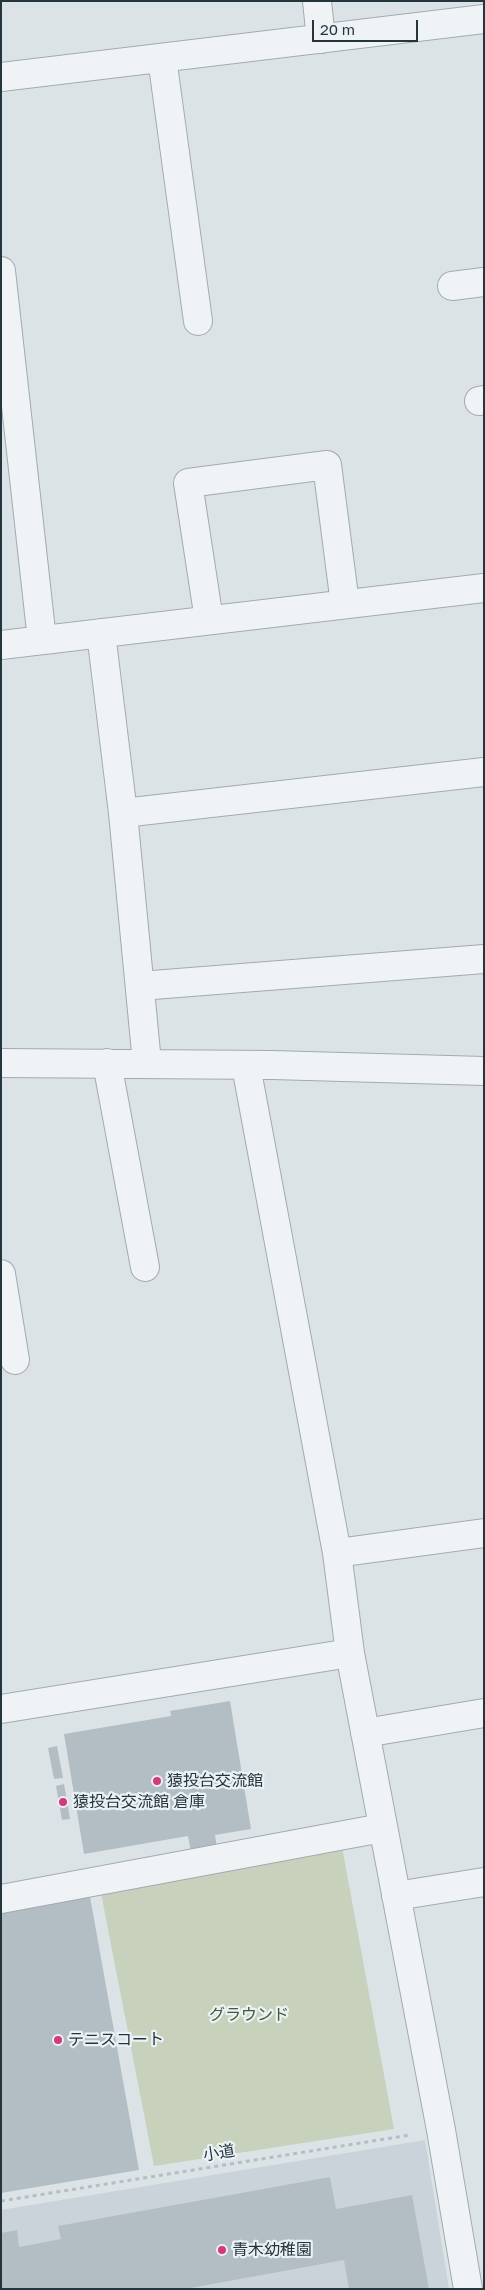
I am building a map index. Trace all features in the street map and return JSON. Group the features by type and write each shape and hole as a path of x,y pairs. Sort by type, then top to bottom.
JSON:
{"street":[{"path":"317,1 321,39"},
{"path":"1,77 484,19"},
{"path":"162,58 198,321"},
{"path":"1,271 11,449 42,640"},
{"path":"452,286 484,282"},
{"path":"209,620 188,483 327,465 345,604"},
{"path":"1,645 484,588"},
{"path":"101,633 123,813 147,1063"},
{"path":"123,813 484,772"},
{"path":"140,986 484,959"},
{"path":"1,1063 272,1065 484,1071"},
{"path":"108,1063 145,1267"},
{"path":"246,1066 337,1553 350,1653 441,2130 468,2289"},
{"path":"1,1274 15,1360"},
{"path":"337,1553 484,1533"},
{"path":"1,1709 350,1653"},
{"path":"365,1733 484,1713"},
{"path":"1,1898 382,1828"},
{"path":"396,1896 484,1882"}],"path":[{"name":"小道","path":"1,2201 441,2130"}],"shaded area":[{"name":"青木幼稚園","path":"425,2140 449,2289 1,2289 1,2210"}],"green space":[{"name":"グラウンド","path":"342,1847 394,2129 154,2166 101,1893"}],"building":[{"name":"猿投台交流館","path":"230,1701 251,1829 215,1835 217,1848 191,1853 188,1836 84,1854 64,1734 171,1716 170,1711"},
{"name":"猿投台交流館 倉庫","path":"57,1746 63,1778 54,1779 48,1748"},
{"name":"猿投台交流館 倉庫","path":"64,1784 70,1819 62,1820 56,1786"},
{"name":"テニスコート","path":"89,1891 139,2170 1,2193 1,1910"},
{"name":"青木幼稚園","path":"330,2177 336,2209 412,2195 429,2289 349,2289 344,2260 185,2289 1,2289 1,2233 17,2230 19,2247 61,2239 58,2226"}],"place":[{"name":"猿投台交流館","path":"157,1781"},
{"name":"猿投台交流館 倉庫","path":"63,1802"},
{"name":"テニスコート","path":"58,2040"},
{"name":"青木幼稚園","path":"222,2250"}]}
